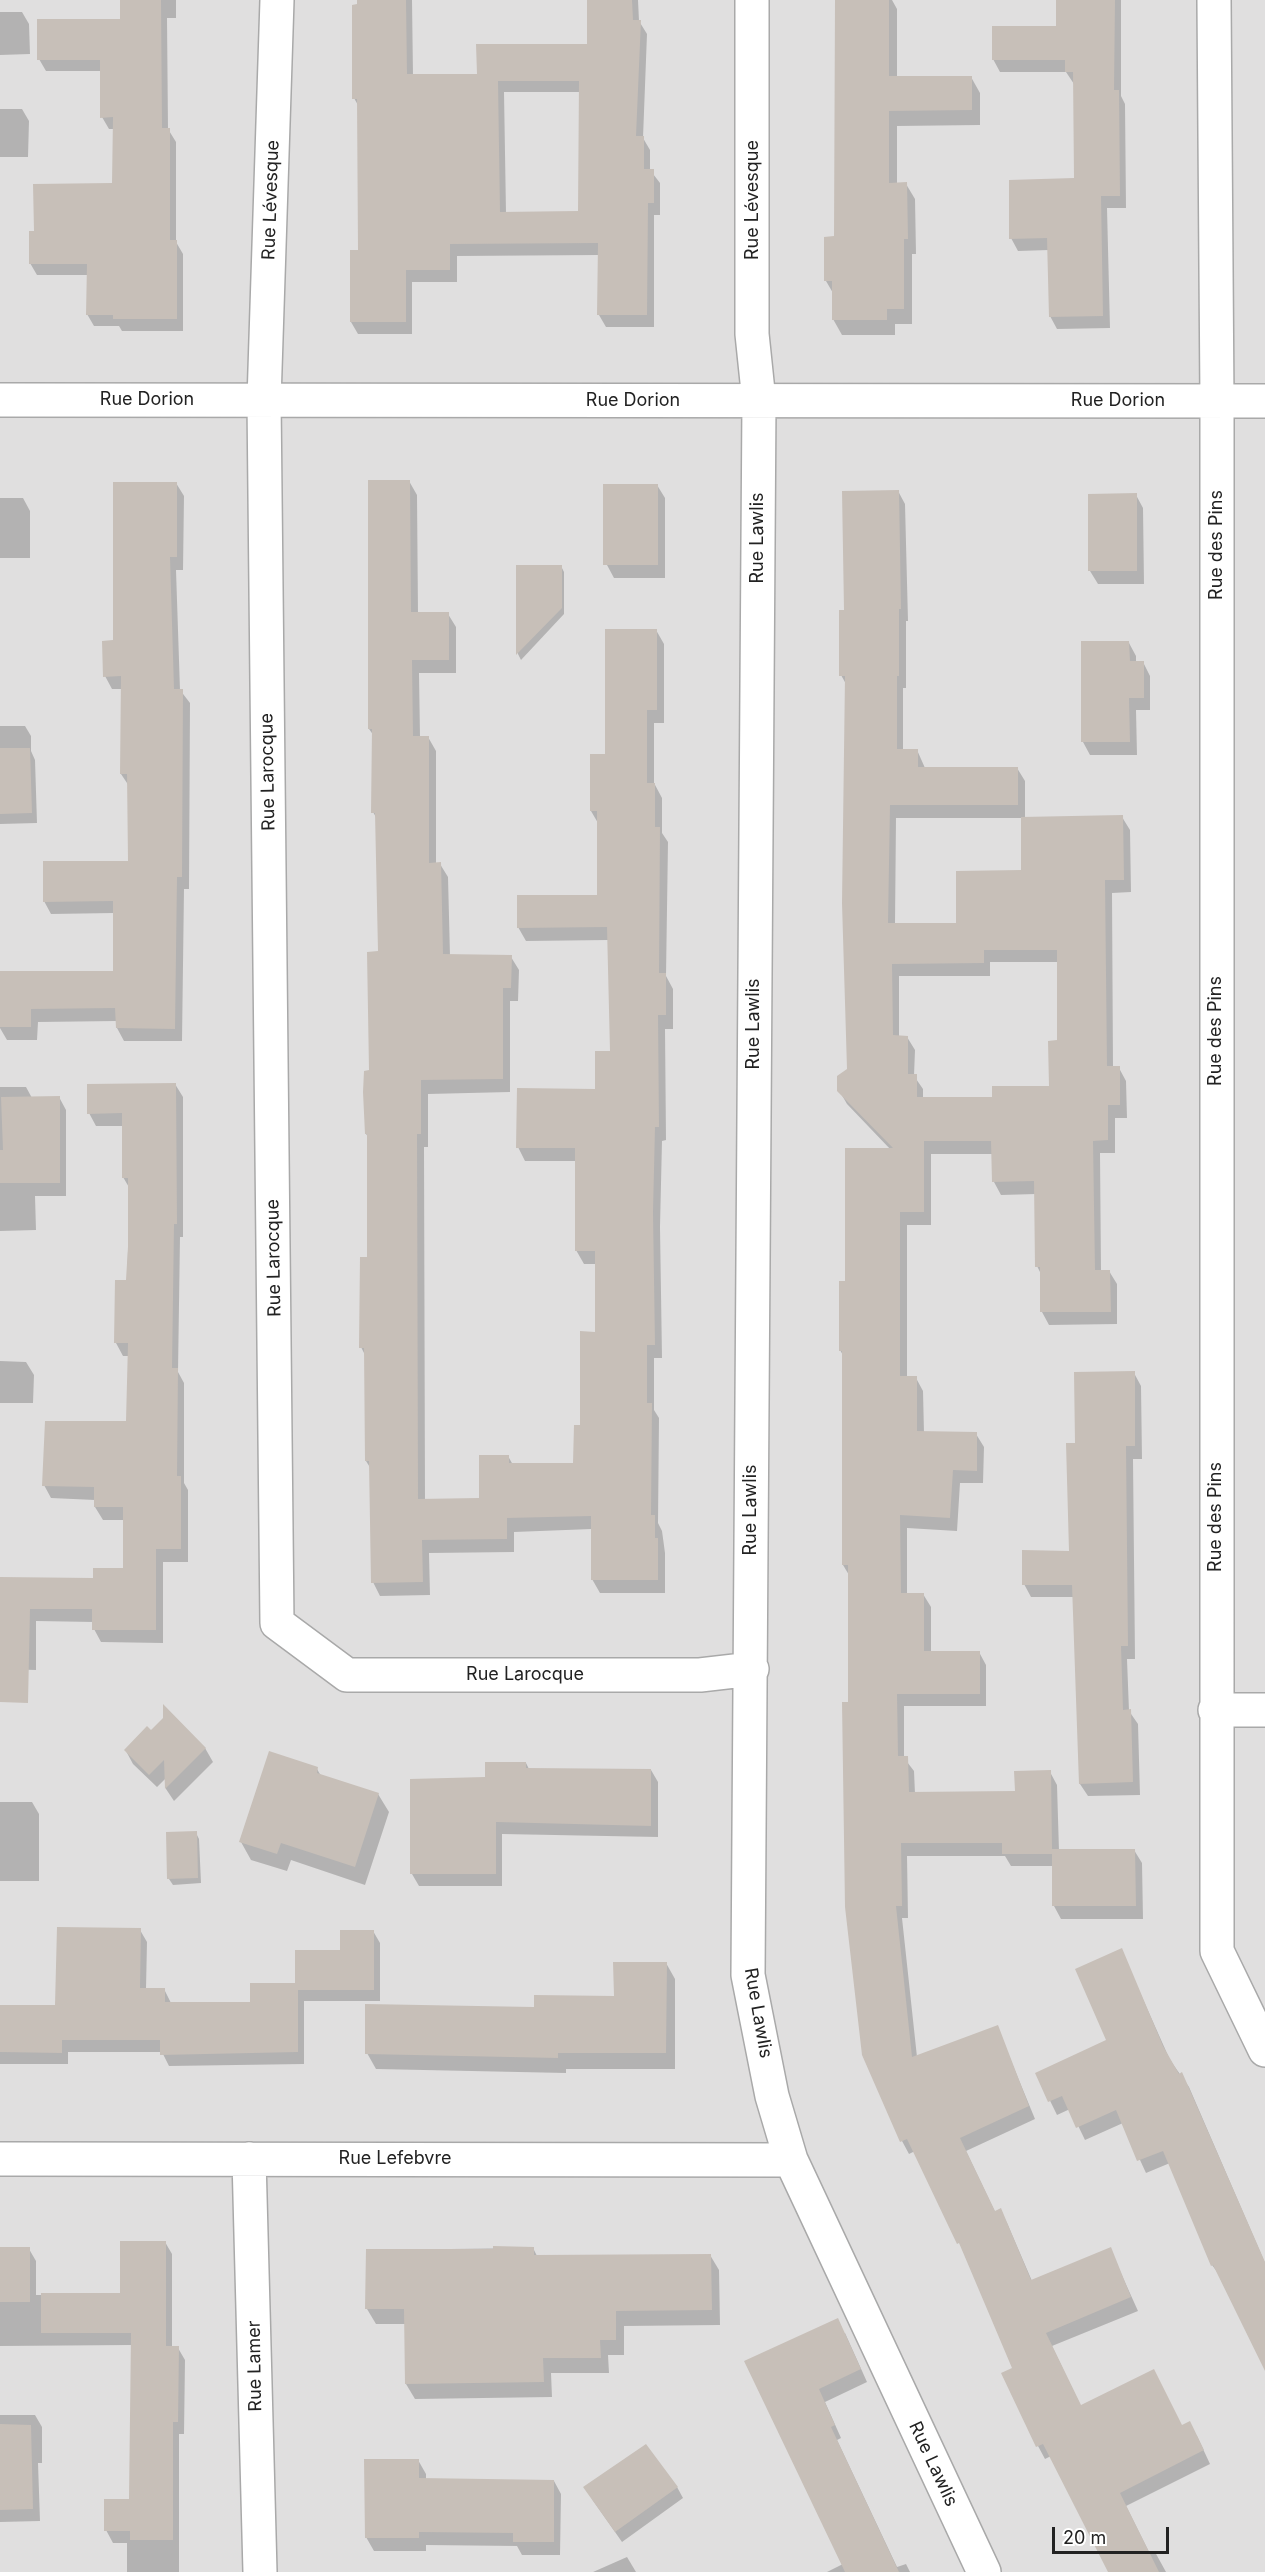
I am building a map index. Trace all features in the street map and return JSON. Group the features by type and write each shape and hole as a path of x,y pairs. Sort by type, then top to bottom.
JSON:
{"street":[{"name":"Rue Lévesque","path":"264,400 277,0"},
{"name":"Rue Lévesque","path":"752,0 752,334 759,401"},
{"name":"Rue des Pins","path":"1214,0 1217,401 1215,1710 1217,1951 1265,2050"},
{"name":"Rue Dorion","path":"0,400 1265,401"},
{"name":"Rue Larocque","path":"264,400 277,1623 347,1675 700,1675 752,1669"},
{"name":"Rue Lawlis","path":"759,401 750,1640 752,1669 748,1975 772,2096 790,2160 984,2572"},
{"path":"1215,1710 1265,1710"},
{"name":"Rue Lefebvre","path":"0,2159 790,2160"},
{"name":"Rue Lamer","path":"249,2159 260,2572"}],"shaded area":[{"path":"0,0 1265,0 1265,2572 0,2572"}],"building":[{"path":"120,0 161,0 162,128 170,128 170,240 177,240 177,319 113,319 113,315 86,315 87,264 29,264 29,231 34,231 33,184 112,183 113,117 100,118 100,60 37,60 37,19 120,19"},
{"path":"357,0 406,0 407,74 477,74 476,44 587,44 587,0 632,0 633,20 641,20 636,136 644,136 644,169 654,169 654,203 648,203 647,315 597,315 598,243 450,244 450,270 406,270 406,322 350,322 350,250 358,250 357,99 352,99 352,5 357,4","holes":["498,81 579,81 578,211 500,212"]},
{"path":"835,0 889,0 889,76 972,76 972,110 889,111 889,183 907,182 908,239 904,239 904,309 887,309 887,320 832,320 832,281 824,281 824,237 834,236"},
{"path":"1056,0 1115,0 1114,90 1119,90 1120,196 1101,196 1103,316 1049,317 1047,238 1009,239 1009,180 1074,178 1073,72 1065,72 1065,60 992,60 992,26 1056,26"},
{"path":"368,480 410,480 411,612 449,612 449,660 412,660 413,736 429,736 429,863 441,862 443,954 512,955 511,988 503,988 503,1079 421,1080 421,1134 417,1134 418,1499 479,1498 479,1455 509,1455 509,1463 573,1463 574,1425 580,1425 580,1331 595,1332 595,1251 575,1251 575,1148 516,1148 517,1088 595,1089 595,1051 610,1051 607,927 517,928 517,895 597,895 597,811 590,811 590,754 605,754 605,629 657,629 657,710 647,710 647,783 655,783 655,827 660,827 659,973 666,973 666,1015 658,1015 659,1127 655,1127 653,1212 655,1345 647,1345 647,1403 652,1403 651,1515 655,1515 655,1538 658,1538 658,1580 591,1580 591,1516 507,1518 507,1539 422,1540 423,1582 371,1583 369,1461 365,1461 364,1348 359,1348 360,1257 367,1257 367,1134 365,1134 363,1092 364,1071 369,1070 367,952 378,951 375,813 371,813 372,729 368,729"},
{"path":"113,482 177,482 177,557 170,557 174,689 183,689 182,877 177,877 175,1029 116,1028 115,1008 31,1009 31,1027 0,1027 0,971 113,971 113,901 43,902 43,861 128,861 127,774 120,774 121,676 103,677 102,641 113,640"},
{"path":"603,484 658,484 658,565 603,565"},
{"path":"899,490 901,609 899,609 899,676 897,676 897,749 918,749 918,767 1018,767 1018,805 890,805 888,923 956,923 956,871 1021,870 1021,817 1123,815 1124,880 1105,880 1107,1066 1120,1066 1120,1105 1108,1105 1108,1140 1093,1141 1095,1270 1110,1270 1111,1312 1040,1312 1040,1267 1035,1267 1034,1181 992,1182 991,1141 924,1141 924,1212 900,1212 900,1376 917,1376 917,1431 977,1432 977,1471 953,1470 950,1518 900,1515 901,1593 924,1593 924,1651 980,1651 980,1694 897,1694 898,1756 908,1756 909,1792 1015,1791 1014,1771 1051,1770 1052,1849 1135,1849 1136,1906 1052,1906 1052,1854 1002,1854 1002,1843 901,1843 902,1906 896,1906 912,2057 998,2025 1029,2106 960,2138 995,2211 1001,2208 1031,2280 1111,2247 1131,2297 1046,2333 1081,2405 1154,2369 1182,2425 1190,2421 1204,2450 1120,2493 1159,2572 1108,2572 1043,2444 1036,2447 1001,2373 1012,2368 959,2243 957,2244 907,2139 900,2142 862,2055 845,1907 842,1702 848,1702 848,1565 842,1565 842,1351 839,1351 839,1281 845,1281 845,1148 893,1148 837,1091 837,1076 847,1069 842,903 845,676 839,676 839,610 844,610 842,491","holes":["984,950 1057,950 1057,1040 1048,1041 1049,1086 992,1086 992,1097 917,1097 917,1074 908,1074 908,1036 893,1035 892,964 984,963"]},
{"path":"1137,493 1137,571 1088,571 1088,494"},
{"path":"516,565 562,565 562,608 516,655"},
{"path":"1081,641 1129,641 1130,661 1144,661 1144,698 1129,698 1130,742 1081,742"},
{"path":"0,748 30,748 32,813 0,814"},
{"path":"176,1083 177,1224 174,1224 172,1368 178,1368 177,1476 181,1476 181,1549 156,1549 156,1630 92,1630 92,1609 30,1609 28,1703 0,1702 0,1577 93,1578 93,1568 123,1568 123,1507 94,1507 94,1487 42,1486 45,1421 126,1421 128,1343 114,1343 115,1280 126,1280 128,1247 128,1178 122,1178 122,1113 87,1114 87,1084"},
{"path":"60,1096 60,1183 0,1183 0,1150 3,1150 1,1097"},
{"path":"1135,1371 1135,1446 1126,1446 1128,1646 1121,1646 1123,1710 1131,1709 1133,1782 1079,1784 1072,1585 1022,1585 1022,1550 1069,1551 1066,1443 1075,1443 1074,1372"},
{"path":"163,1704 206,1748 165,1789 164,1760 149,1775 124,1750 147,1726 151,1730 163,1718"},
{"path":"269,1751 318,1767 317,1773 379,1793 355,1867 281,1843 277,1854 239,1842"},
{"path":"485,1762 526,1762 526,1768 651,1769 651,1826 496,1822 496,1874 410,1874 410,1779 485,1777"},
{"path":"197,1831 198,1878 167,1879 166,1832"},
{"path":"57,1927 141,1928 140,1988 165,1988 165,2002 250,2002 250,1983 295,1983 295,1950 340,1950 340,1930 374,1930 374,1990 298,1990 298,2052 160,2055 160,2040 62,2040 62,2053 0,2052 0,2005 55,2005"},
{"path":"1122,1948 1163,2046 1179,2074 1182,2072 1265,2262 1265,2371 1213,2265 1211,2266 1163,2151 1137,2161 1116,2110 1076,2128 1062,2096 1048,2102 1035,2073 1106,2040 1075,1969"},
{"path":"613,1962 667,1962 666,2053 558,2053 558,2058 365,2054 365,2004 534,2007 534,1995 614,1996"},
{"path":"120,2241 166,2241 166,2346 179,2346 178,2422 173,2422 173,2540 130,2540 130,2531 104,2531 104,2499 129,2499 131,2333 41,2333 41,2293 120,2293"},
{"path":"493,2246 534,2247 534,2255 711,2254 712,2310 616,2311 616,2340 600,2340 601,2358 543,2358 544,2382 405,2384 404,2309 365,2309 366,2249 493,2249"},
{"path":"0,2247 30,2247 30,2302 0,2302"},
{"path":"838,2318 861,2369 819,2389 835,2425 831,2427 899,2572 845,2572 744,2361"},
{"path":"0,2424 31,2425 33,2509 0,2510"},
{"path":"646,2444 678,2487 615,2532 583,2487"},
{"path":"364,2459 419,2459 419,2478 554,2480 554,2542 513,2542 513,2533 419,2532 419,2538 365,2538"}]}
